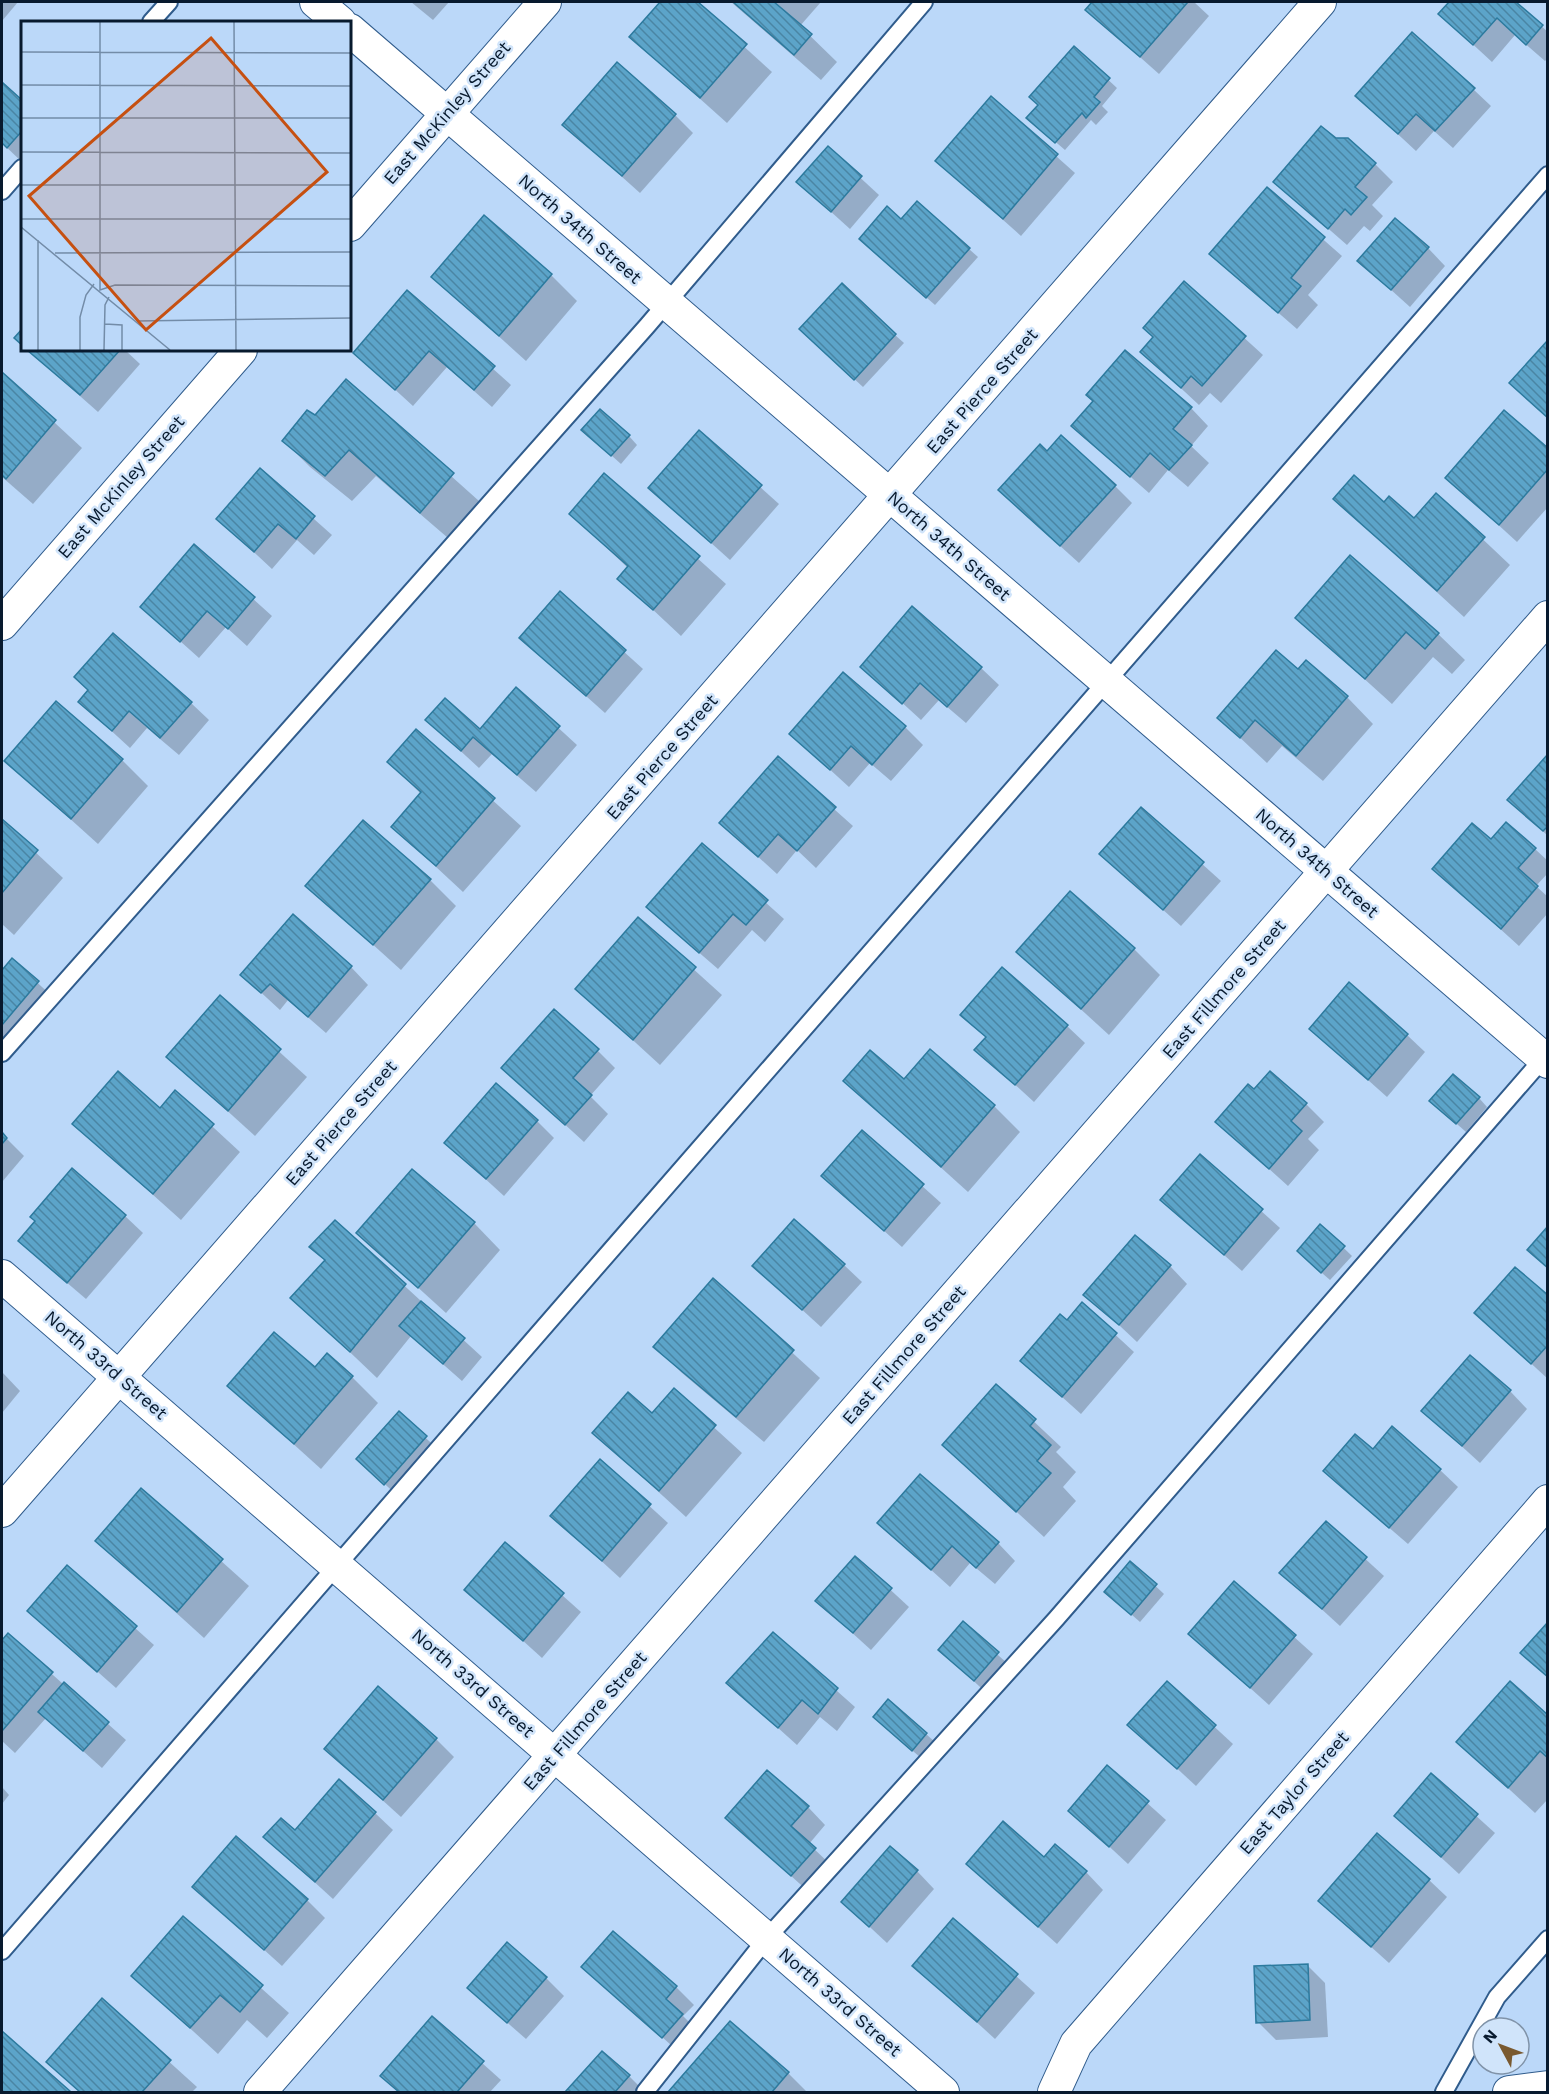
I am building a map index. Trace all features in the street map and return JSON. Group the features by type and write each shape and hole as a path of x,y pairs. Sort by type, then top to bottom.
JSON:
{"street":[{"path":"316,2 339,21"},
{"name":"East McKinley Street","path":"351,224 545,2"},
{"name":"East Pierce Street","path":"2,1511 1320,2"},
{"name":"North 34th Street","path":"351,31 1326,872 1546,1058"},
{"name":"East McKinley Street","path":"2,624 240,351"},
{"name":"East Fillmore Street","path":"260,2092 1548,617"},
{"name":"North 33rd Street","path":"2,1276 943,2092"},
{"name":"East Taylor Street","path":"1054,2092 1076,2044 1548,1502"},
{"path":"1509,2092 1548,2087"}],"lane":[{"path":"152,21 170,2"},
{"path":"2,1053 666,304 924,2"},
{"path":"2,191 21,169"},
{"path":"2,1951 335,1565 1108,683 1548,175"},
{"path":"645,2092 767,1938 1056,1619 1546,1058"},
{"path":"1444,2092 1497,1997 1548,1938"}],"building":[{"path":"660,2 698,2 747,44 700,98 629,37"},
{"path":"733,2 774,2 812,34 794,55"},
{"path":"1092,2 1188,2 1140,57 1085,10"},
{"path":"1449,2 1516,2 1543,25 1526,45 1497,18 1473,45 1438,14"},
{"path":"1412,32 1475,88 1435,131 1416,114 1398,134 1355,96"},
{"path":"1074,46 1110,78 1094,97 1100,102 1086,118 1082,113 1055,143 1026,118 1038,105 1029,97"},
{"path":"617,62 676,114 622,176 562,125"},
{"path":"2,82 21,99 21,132 7,148 2,143"},
{"path":"991,96 1058,154 1003,219 935,161"},
{"path":"1321,126 1336,138 1348,138 1376,163 1355,187 1367,197 1351,215 1345,209 1328,229 1273,182"},
{"path":"828,146 862,176 831,212 796,182"},
{"path":"1267,187 1325,237 1291,278 1301,286 1278,313 1209,254"},
{"path":"917,201 970,248 926,298 859,239 887,206 901,219"},
{"path":"484,215 552,274 499,336 431,277"},
{"path":"1395,218 1429,247 1391,290 1357,261"},
{"path":"1184,281 1246,336 1202,386 1191,376 1181,388 1140,352 1153,337 1143,328"},
{"path":"842,283 896,334 854,380 799,329"},
{"path":"407,290 495,366 474,390 429,351 395,390 353,353"},
{"path":"21,330 21,344 14,338"},
{"path":"1548,340 1548,418 1509,383"},
{"path":"1125,350 1192,407 1173,429 1192,445 1169,470 1150,453 1130,477 1071,426 1093,401 1086,395"},
{"path":"28,351 119,351 80,395"},
{"path":"2,372 56,420 6,479 2,475"},
{"path":"346,379 454,473 420,513 349,450 325,476 282,441 307,410 315,415"},
{"path":"600,409 630,435 611,456 581,430"},
{"path":"1504,410 1548,448 1548,469 1499,525 1445,478"},
{"path":"699,430 762,485 711,543 648,488"},
{"path":"1061,435 1116,485 1060,546 998,490 1040,444 1047,451"},
{"path":"260,468 315,516 296,539 278,524 254,552 216,519"},
{"path":"604,473 700,556 653,610 617,579 628,566 569,514"},
{"path":"1354,475 1384,502 1389,496 1414,518 1436,493 1485,537 1437,591 1333,499"},
{"path":"194,544 255,597 228,629 207,611 180,642 140,607"},
{"path":"1350,555 1439,633 1425,649 1406,632 1365,679 1295,618"},
{"path":"560,591 626,650 586,696 519,638"},
{"path":"912,606 982,667 947,707 920,683 902,704 860,667"},
{"path":"113,633 192,702 160,738 129,711 112,731 78,702 88,690 74,677"},
{"path":"1276,650 1298,669 1306,660 1348,696 1296,756 1255,720 1240,738 1217,718"},
{"path":"843,672 906,726 872,765 851,746 830,770 789,734"},
{"path":"516,687 560,726 517,775 473,737 461,751 425,720 445,698 480,729"},
{"path":"56,701 123,759 71,819 4,761"},
{"path":"416,729 495,798 436,866 391,827 421,792 387,762"},
{"path":"1548,754 1548,826 1543,831 1507,800"},
{"path":"778,756 836,807 797,851 778,834 758,857 719,823"},
{"path":"1141,807 1204,862 1163,910 1099,854"},
{"path":"2,819 38,850 2,893"},
{"path":"363,820 431,879 373,945 305,886"},
{"path":"1506,822 1536,848 1518,868 1538,886 1501,929 1432,869 1472,823 1491,839"},
{"path":"702,843 768,900 746,925 733,914 699,953 646,907"},
{"path":"1070,891 1135,948 1081,1009 1016,952"},
{"path":"293,914 352,966 308,1017 270,984 261,993 240,975"},
{"path":"638,917 696,967 633,1040 575,989"},
{"path":"12,958 39,981 2,1025 2,970"},
{"path":"1002,967 1068,1025 1015,1085 974,1050 986,1037 960,1015"},
{"path":"1349,982 1408,1034 1368,1080 1309,1029"},
{"path":"220,995 281,1049 228,1111 166,1057"},
{"path":"554,1009 599,1049 573,1078 592,1095 565,1125 501,1068"},
{"path":"930,1049 995,1105 941,1167 843,1081 870,1050 904,1079"},
{"path":"118,1071 160,1108 175,1090 214,1124 153,1194 72,1124"},
{"path":"1270,1071 1307,1103 1291,1121 1302,1131 1269,1169 1215,1122 1248,1084 1254,1089"},
{"path":"1453,1074 1480,1097 1456,1124 1429,1101"},
{"path":"496,1083 538,1120 486,1179 444,1143"},
{"path":"862,1130 924,1184 884,1231 821,1176"},
{"path":"2,1132 7,1138 2,1144"},
{"path":"1200,1154 1263,1209 1224,1255 1160,1200"},
{"path":"72,1168 126,1215 67,1283 18,1241 35,1221 30,1217"},
{"path":"412,1169 475,1222 418,1288 356,1233"},
{"path":"794,1219 845,1264 802,1310 752,1266"},
{"path":"335,1220 406,1284 350,1352 290,1298 325,1260 309,1247"},
{"path":"1320,1224 1345,1246 1321,1273 1297,1251"},
{"path":"1548,1226 1548,1268 1527,1250"},
{"path":"1135,1235 1171,1265 1119,1325 1083,1295"},
{"path":"1515,1267 1548,1295 1548,1345 1531,1364 1474,1313"},
{"path":"713,1278 794,1350 736,1417 653,1347"},
{"path":"421,1301 465,1338 443,1364 399,1326"},
{"path":"1082,1302 1117,1333 1062,1397 1020,1361 1060,1314 1067,1320"},
{"path":"274,1332 315,1367 327,1353 353,1376 294,1444 227,1386"},
{"path":"1470,1355 1511,1390 1462,1446 1421,1411"},
{"path":"996,1384 1036,1419 1030,1426 1051,1445 1037,1461 1051,1473 1016,1512 942,1445"},
{"path":"674,1388 716,1425 659,1491 592,1433 628,1392 652,1413"},
{"path":"399,1411 427,1436 384,1485 356,1459"},
{"path":"1392,1426 1441,1469 1389,1528 1323,1471 1355,1434 1373,1449"},
{"path":"600,1459 651,1504 602,1561 550,1516"},
{"path":"920,1474 999,1542 976,1568 952,1546 931,1570 877,1523"},
{"path":"141,1488 223,1559 177,1612 95,1541"},
{"path":"1326,1521 1367,1557 1322,1609 1279,1573"},
{"path":"505,1542 564,1593 523,1641 464,1590"},
{"path":"855,1556 892,1588 853,1633 815,1601"},
{"path":"1130,1561 1157,1584 1131,1615 1104,1592"},
{"path":"67,1565 137,1626 97,1672 27,1611"},
{"path":"1234,1581 1296,1635 1250,1688 1188,1634"},
{"path":"963,1621 999,1652 974,1681 938,1650"},
{"path":"1548,1622 1548,1677 1520,1653"},
{"path":"773,1632 838,1688 818,1714 802,1700 778,1728 726,1683"},
{"path":"8,1633 53,1672 2,1731 2,1640"},
{"path":"1167,1681 1216,1725 1177,1769 1127,1725"},
{"path":"1510,1681 1548,1715 1548,1758 1540,1751 1508,1788 1456,1742"},
{"path":"64,1682 109,1722 83,1751 38,1712"},
{"path":"378,1686 437,1738 383,1800 324,1749"},
{"path":"888,1699 927,1733 912,1751 873,1717"},
{"path":"1107,1765 1149,1801 1109,1847 1068,1811"},
{"path":"767,1770 809,1806 791,1826 816,1848 791,1876 725,1818"},
{"path":"1431,1773 1478,1814 1441,1857 1394,1816"},
{"path":"339,1779 376,1812 315,1882 263,1837 281,1818 295,1830"},
{"path":"1003,1821 1044,1857 1055,1844 1087,1871 1038,1927 966,1864"},
{"path":"1377,1833 1430,1879 1371,1947 1318,1901"},
{"path":"236,1836 308,1899 264,1950 192,1887"},
{"path":"890,1846 918,1870 869,1927 841,1902"},
{"path":"183,1916 263,1985 240,2012 220,1995 190,2028 131,1976"},
{"path":"953,1918 1018,1974 977,2022 912,1966"},
{"path":"613,1931 677,1986 666,1999 683,2014 662,2038 581,1967"},
{"path":"507,1942 547,1977 507,2023 467,1988"},
{"path":"1308,1964 1310,2020 1256,2023 1254,1966"},
{"path":"102,1998 171,2060 142,2092 80,2092 46,2062"},
{"path":"432,2016 484,2061 457,2092 399,2092 380,2076"},
{"path":"730,2021 789,2072 772,2092 668,2092"},
{"path":"2,2031 71,2092 2,2092"},
{"path":"602,2051 630,2075 615,2092 565,2092"}]}
